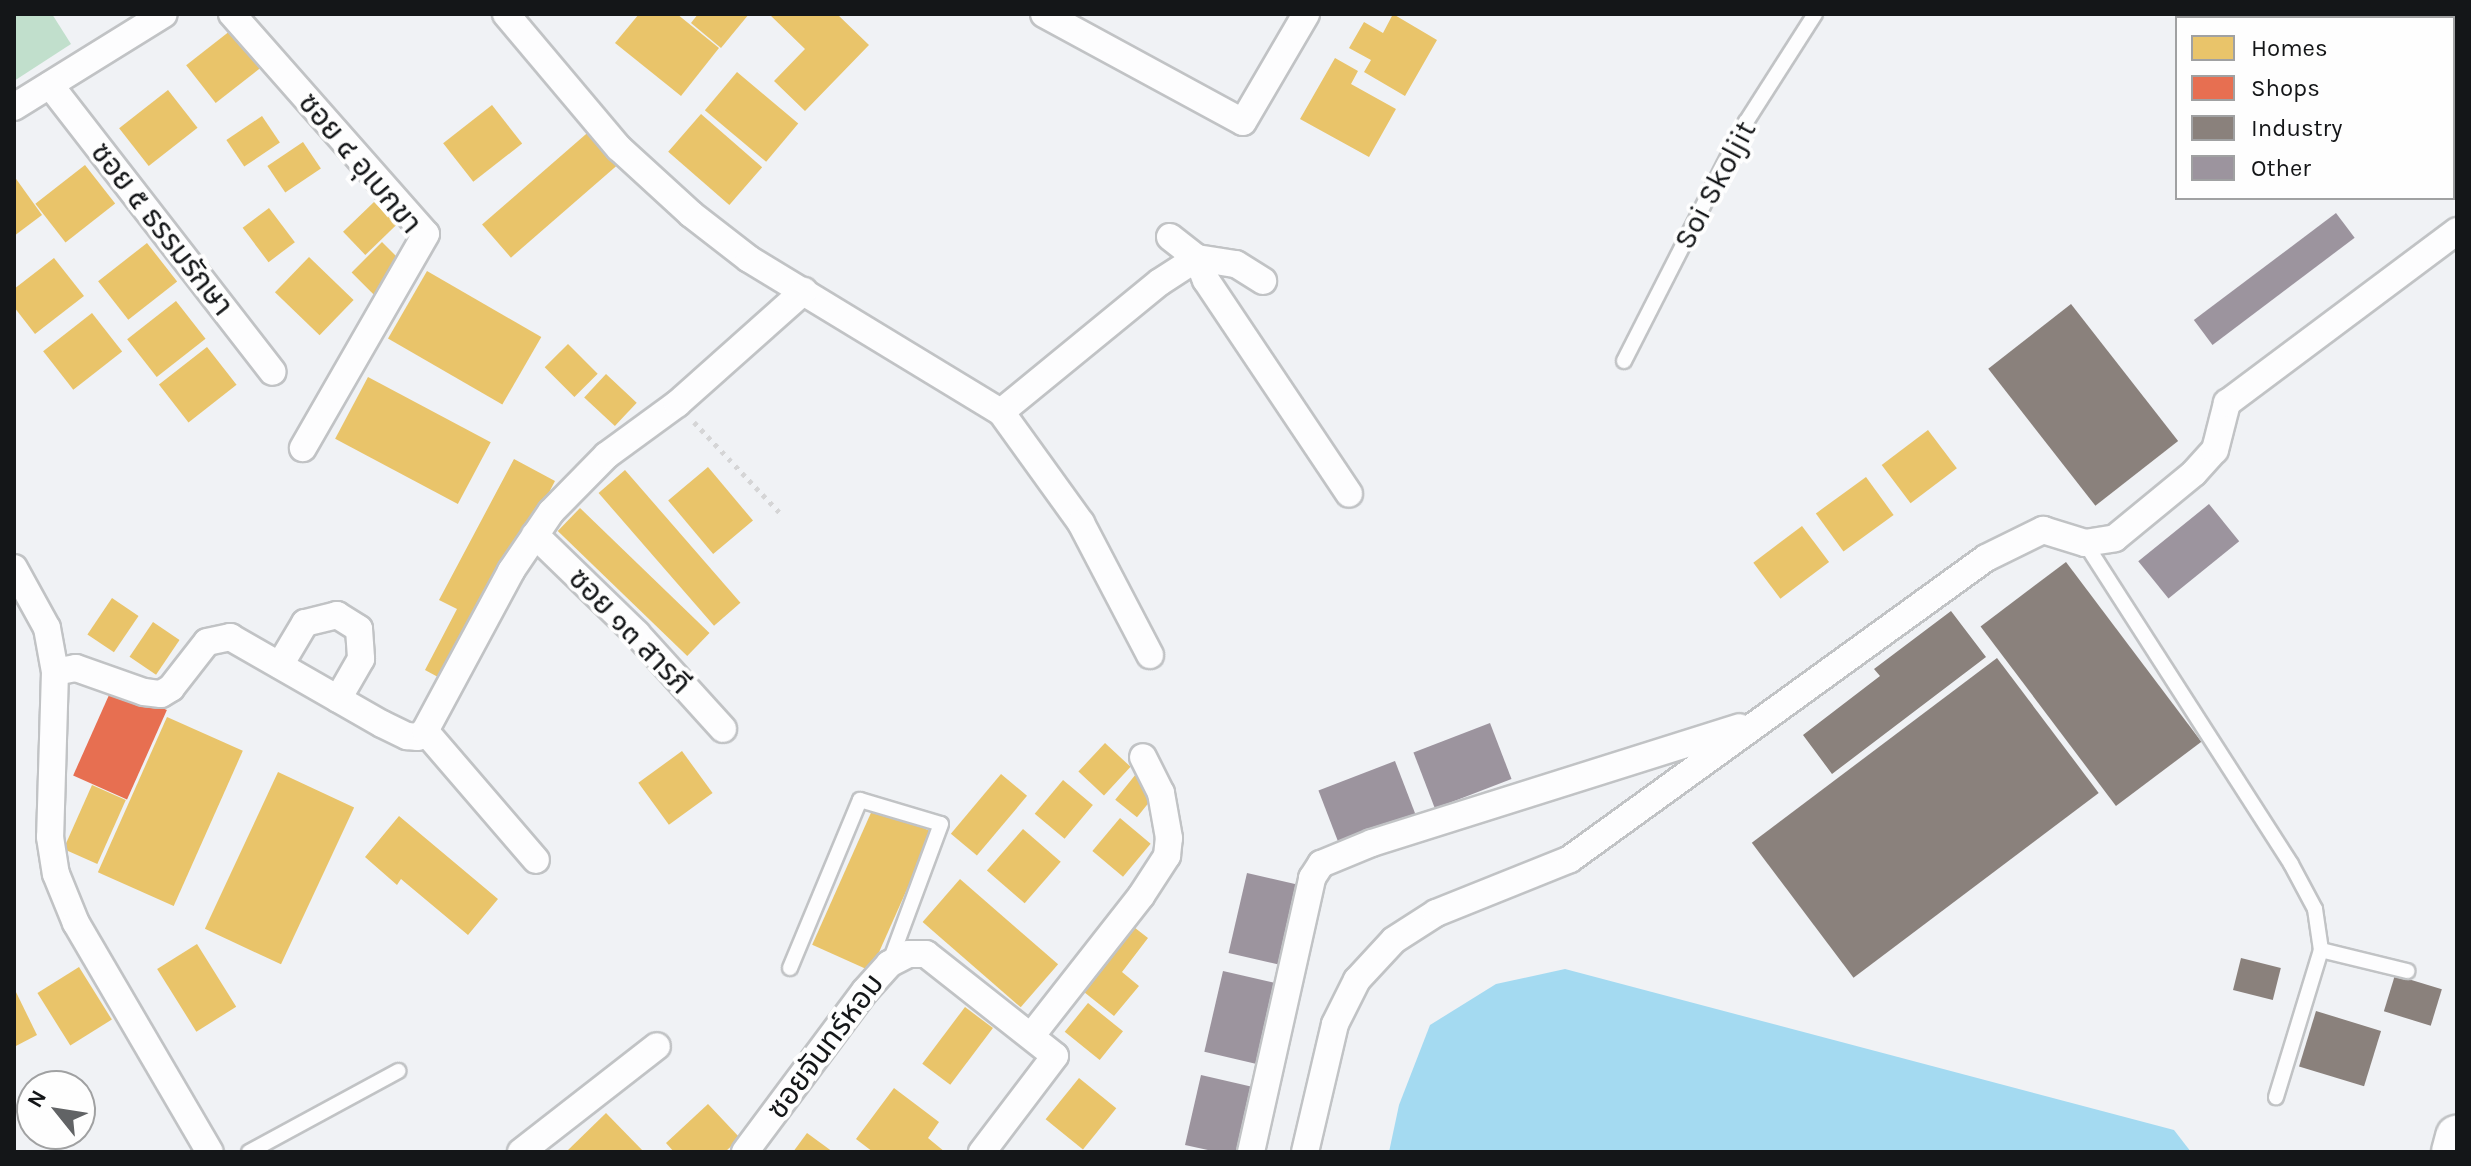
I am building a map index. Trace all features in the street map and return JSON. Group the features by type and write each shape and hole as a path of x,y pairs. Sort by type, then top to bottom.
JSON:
{"main road":[{"path":"2453,1152 2457,1137"}],"street":[{"path":"14,107 164,14"},
{"name":"ซอย ๔ อุเบกขา","path":"232,14 426,234 303,448"},
{"path":"506,14 629,157 691,214 749,259 1001,412 1081,523 1150,655"},
{"path":"1044,14 1243,122 1306,14"},
{"name":"ซอย ๕ ธรรมรักษา","path":"50,85 273,372"},
{"path":"1305,1152 1335,1024 1357,980 1394,940 1436,913 1570,859 1986,558 2043,530 2085,543 2115,538 2194,473 2215,450 2227,403 2457,231"},
{"path":"1170,237 1197,258 1236,264 1263,281"},
{"path":"1001,412 1160,282 1197,258"},
{"path":"1197,258 1206,280 1349,494"},
{"path":"55,672 76,668 144,692 161,694 171,688 207,642 217,637 230,637 407,736 418,737 425,731 511,571 551,512 607,455 677,404 804,291"},
{"name":"ซอย ๑๓ สารภี","path":"535,535 637,634 723,729"},
{"path":"18,582 47,628 55,672 50,837 56,874 76,923 210,1152"},
{"path":"280,665 305,623 337,615 359,629 361,659 338,699"},
{"path":"1251,1152 1312,878 1321,864 1372,843 1762,720"},
{"path":"425,731 536,860"},
{"path":"1032,1035 1141,896 1167,856 1169,838 1161,793 1143,757"},
{"name":"ซอยจันทร์หอม","path":"745,1152 889,964 909,954 926,954 1055,1056 982,1152"},
{"path":"521,1152 657,1046"}],"lane":[{"name":"Soi Skoljit","path":"1624,361 1746,122 1815,14"},
{"path":"2085,543 2291,864 2315,909 2321,950 2276,1097"},
{"path":"790,968 860,800 941,824 889,964"},
{"path":"2321,950 2407,971"},
{"path":"249,1152 398,1071"}],"path":[{"path":"677,404 782,515"}],"green space":[{"path":"14,14 52,14 71,44 14,81"}],"water":[{"path":"1565,969 2174,1130 2191,1152 1389,1152 1399,1105 1430,1025 1496,984"}],"building: Homes":[{"path":"639,14 677,14 719,48 681,96 615,43"},
{"path":"698,14 749,14 721,48 691,23"},
{"path":"769,14 837,14 869,45 805,111 774,81 805,49"},
{"path":"1393,14 1437,40 1405,96 1364,72 1371,60 1349,48 1364,22 1383,33"},
{"path":"235,27 265,65 216,103 186,65"},
{"path":"1335,58 1358,71 1351,84 1396,109 1369,157 1300,119"},
{"path":"737,72 798,123 766,162 705,110"},
{"path":"168,90 198,128 149,166 119,128"},
{"path":"492,105 522,144 473,182 443,143"},
{"path":"701,114 762,167 729,205 668,152"},
{"path":"262,116 280,143 244,167 226,140"},
{"path":"593,128 622,161 511,258 482,224"},
{"path":"303,142 321,169 285,193 267,166"},
{"path":"85,165 115,204 66,242 35,204"},
{"path":"14,176 42,215 14,236"},
{"path":"374,202 396,225 365,255 343,232"},
{"path":"269,208 295,242 269,262 243,228"},
{"path":"382,242 405,265 375,296 352,272"},
{"path":"147,243 177,282 128,320 98,281"},
{"path":"309,257 354,300 320,335 275,292"},
{"path":"54,258 84,296 35,334 14,307 14,289"},
{"path":"427,271 541,337 502,405 388,339"},
{"path":"176,301 206,339 157,377 127,339"},
{"path":"92,313 122,352 73,390 43,351"},
{"path":"568,344 598,374 574,397 545,367"},
{"path":"207,347 237,385 188,422 159,385"},
{"path":"606,374 637,403 615,426 584,397"},
{"path":"368,377 491,442 458,504 335,439"},
{"path":"1928,430 1957,468 1911,503 1882,465"},
{"path":"514,459 555,481 449,683 425,670 457,609 439,600"},
{"path":"708,467 753,521 713,554 668,500"},
{"path":"625,470 740,603 714,626 599,493"},
{"path":"1866,477 1894,515 1843,551 1816,513"},
{"path":"580,508 709,633 687,656 558,531"},
{"path":"1802,526 1829,562 1780,599 1753,563"},
{"path":"112,598 139,616 114,652 87,634"},
{"path":"153,622 180,640 156,675 130,657"},
{"path":"167,717 243,751 174,906 98,872"},
{"path":"1105,743 1131,767 1104,795 1078,772"},
{"path":"682,751 713,793 669,825 638,783"},
{"path":"278,772 354,807 281,964 205,929"},
{"path":"1001,774 1027,796 977,856 951,834"},
{"path":"1136,774 1158,792 1137,817 1115,800"},
{"path":"1063,780 1093,805 1065,839 1035,814"},
{"path":"92,785 126,800 97,864 64,849"},
{"path":"874,806 932,832 871,971 812,945"},
{"path":"399,816 498,899 468,935 401,879 397,885 365,857"},
{"path":"1120,818 1151,844 1123,877 1092,851"},
{"path":"1023,829 1061,862 1025,903 987,871"},
{"path":"960,879 1058,964 1021,1007 923,922"},
{"path":"1130,924 1148,938 1122,972 1139,986 1114,1016 1079,988"},
{"path":"197,944 236,1007 196,1032 157,969"},
{"path":"79,967 112,1020 70,1046 37,993"},
{"path":"14,988 37,1035 14,1047"},
{"path":"1088,1003 1123,1031 1100,1060 1065,1032"},
{"path":"965,1007 993,1028 950,1085 922,1064"},
{"path":"1079,1078 1116,1108 1083,1149 1046,1119"},
{"path":"894,1088 939,1122 928,1138 945,1152 873,1152 856,1139"},
{"path":"708,1104 740,1138 725,1152 674,1152 666,1143"},
{"path":"606,1113 644,1152 566,1152"},
{"path":"807,1133 833,1152 793,1152"}],"building: Shops":[{"path":"113,686 167,710 127,800 73,776"}],"building: Industry":[{"path":"2071,304 2178,441 2095,506 1988,369"},
{"path":"2066,562 2201,742 2116,806 1981,626"},
{"path":"1951,611 1986,657 1832,774 1803,735 1880,676 1874,669"},
{"path":"1997,658 2099,793 1854,978 1752,843"},
{"path":"2241,958 2281,968 2273,1000 2233,990"},
{"path":"2395,975 2442,989 2431,1026 2384,1011"},
{"path":"2316,1011 2381,1031 2364,1086 2299,1066"}],"building: Other":[{"path":"2336,213 2355,238 2212,345 2194,320"},
{"path":"2209,504 2239,541 2168,599 2138,561"},
{"path":"1490,723 1512,779 1435,808 1413,752"},
{"path":"1395,761 1417,817 1340,846 1318,790"},
{"path":"1247,873 1303,886 1284,966 1229,953"},
{"path":"1223,971 1279,984 1260,1065 1204,1052"},
{"path":"1201,1075 1253,1087 1239,1152 1217,1152 1185,1145"}]}
